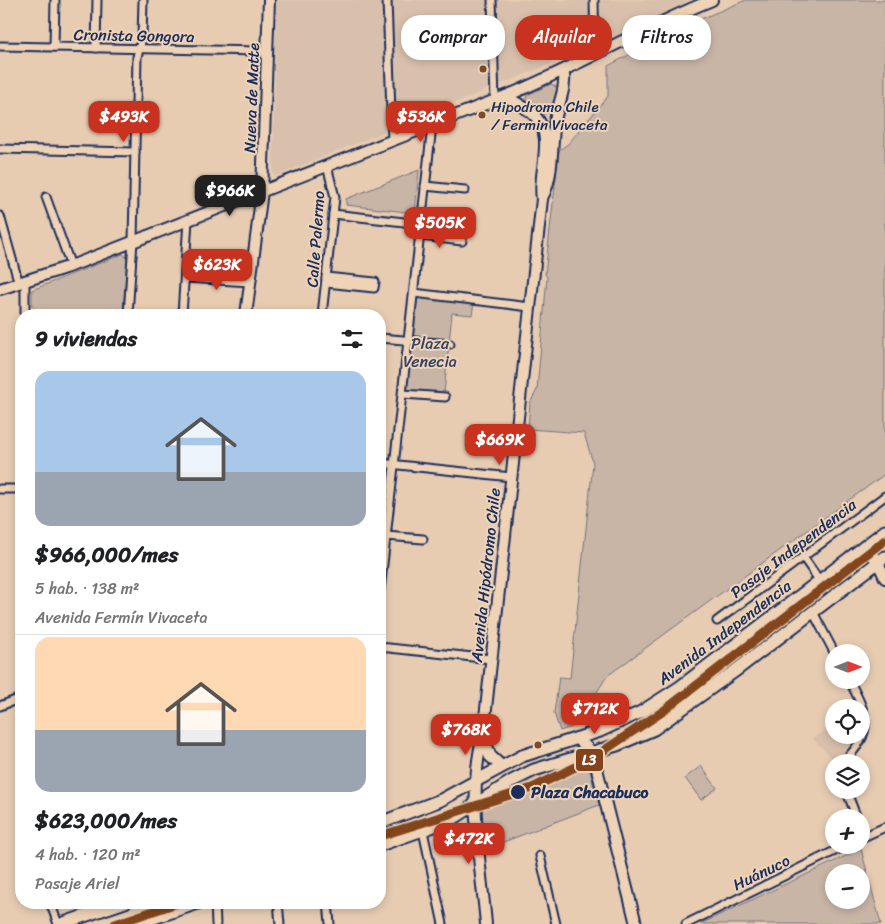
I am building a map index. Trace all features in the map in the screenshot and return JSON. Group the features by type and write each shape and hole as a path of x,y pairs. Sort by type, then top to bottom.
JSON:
{"main road":[{"name":"Avenida Independencia","path":"386,821 441,800 522,756 618,724 664,698 885,531"},
{"path":"386,844 451,820 526,774 628,741 663,724 881,559"},
{"path":"483,736 492,758 501,766"},
{"path":"60,924 104,909"},
{"path":"160,916 164,909"},
{"path":"136,924 180,909"}],"street":[{"path":"54,47 55,0"},
{"path":"96,48 97,0"},
{"path":"128,309 133,241 136,57 142,38 143,0"},
{"name":"Nueva de Matte","path":"247,309 262,191 269,0"},
{"path":"387,0 392,140"},
{"path":"492,0 495,101"},
{"path":"594,0 594,15"},
{"path":"612,46 686,5 712,0"},
{"name":"Cronista Gongora","path":"0,46 268,51"},
{"path":"0,289 70,266 432,126 564,72 587,60"},
{"name":"Avenida Hipódromo Chile","path":"542,199 548,185 555,120 564,86 564,72"},
{"name":"Avenida Hipódromo Chile","path":"486,924 476,805 477,780 542,199 540,183 544,132 534,115 506,96"},
{"path":"423,539 386,536 432,126"},
{"path":"0,149 135,152"},
{"name":"Calle Palermo","path":"323,309 334,192 327,166"},
{"path":"425,186 464,190"},
{"path":"46,196 70,266"},
{"path":"333,214 422,224"},
{"path":"0,216 22,283 24,309"},
{"path":"182,309 188,220"},
{"path":"420,236 462,240"},
{"path":"184,278 250,282"},
{"path":"326,280 353,283"},
{"path":"414,293 530,307"},
{"path":"386,338 450,344"},
{"path":"402,394 445,397"},
{"path":"386,463 511,477"},
{"path":"0,489 15,489"},
{"name":"Pasaje Independencia","path":"717,621 885,496"},
{"path":"864,546 881,559 885,578"},
{"path":"803,557 819,580"},
{"path":"812,612 830,644"},
{"path":"386,647 491,658"},
{"path":"851,754 859,746 866,725 863,707 854,689"},
{"path":"0,706 15,700"},
{"path":"577,738 593,753 636,924"},
{"path":"870,834 885,827"},
{"path":"423,831 443,924"},
{"name":"Huánuco","path":"686,924 830,854"},
{"path":"540,856 556,924"},
{"path":"53,909 60,924"},
{"path":"215,909 216,924"},
{"path":"279,909 280,924"},
{"path":"329,909 330,924"}],"shaded area":[{"path":"276,0 692,0 661,15 622,15 622,34 612,39 612,15 515,15 515,60 560,60 276,176 273,174"},
{"path":"825,731 825,744 854,744 846,754 828,754 812,738"}],"green space":[{"path":"746,0 885,0 885,474 607,676 590,703 595,719 560,731 554,713 559,677 570,678 593,463 584,433 528,429 530,403 537,390 547,277 545,274 559,150 568,144 608,96 608,66 622,59 711,60 710,15"},
{"path":"551,84 558,88 559,91 551,112 541,115 525,103 527,95"},
{"path":"419,170 415,213 346,205 346,199"},
{"path":"123,254 127,258 123,309 35,309 32,306 32,290"},
{"name":"Plaza Venecia","path":"418,297 474,303 472,315 452,313 444,393 408,391 407,389 416,299"},
{"name":"Plaza Chacabuco","path":"587,760 599,805 483,850 481,815 485,805 493,797 504,789 532,776"},
{"path":"701,766 717,788 701,800 685,778"},
{"path":"850,854 862,854 865,864 829,864"},
{"path":"825,866 825,909 870,909 870,883 881,924 700,924"}],"transit line":[{"name":"L3","path":"386,834 532,788 588,761 662,712 885,540"},
{"name":"L3","path":"115,924 159,909"}],"place":[{"name":"Hipodromo Chile / Fermin Vivaceta","path":"482,115"},
{"name":"Plaza Chacabuco","path":"518,792"}]}
